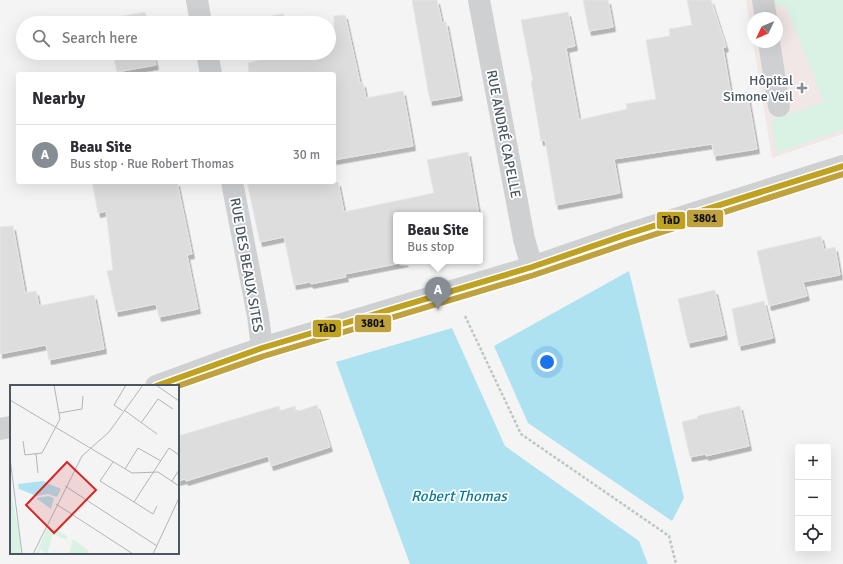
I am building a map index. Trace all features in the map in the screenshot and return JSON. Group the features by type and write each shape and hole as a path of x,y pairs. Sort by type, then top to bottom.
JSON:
{"street":[{"path":"197,0 200,16"},
{"name":"RUE ANDRÉ CAPELLE","path":"479,0 524,239 532,267"},
{"path":"763,0 765,12"},
{"path":"770,48 779,106"},
{"path":"208,60 211,72"},
{"path":"159,385 262,348 532,267 625,235 843,166"},
{"name":"RUE DES BEAUX SITES","path":"232,184 258,316 262,348"},
{"path":"0,429 10,427"}],"path":[{"path":"464,314 521,434 669,536 676,564"}],"shaded area":[{"name":"Hôpital Simone Veil","path":"746,0 843,0 843,134 772,158 754,48 783,48 783,12 748,12"}],"green space":[{"path":"769,0 843,0 843,129 777,153 771,120 824,102 785,4 776,6"}],"water":[{"path":"629,271 684,498 672,521 528,423 494,346"},
{"name":"Robert Thomas","path":"452,328 505,446 639,541 648,564 410,564 336,362"}],"building":[{"path":"412,0 437,0 442,23 446,22 460,96 430,101"},
{"path":"583,0 608,0 613,27 589,31"},
{"path":"687,0 711,0 726,47 723,48 731,95 747,92 757,149 714,156 712,144 614,159 620,193 556,205 545,140 541,141 531,81 533,81 521,20 568,12 575,46 566,48 579,120 627,109 626,104 656,99 646,40 670,36 669,29 692,25"},
{"path":"145,12 146,16 123,16"},
{"path":"283,14 283,16 272,16"},
{"path":"345,15 360,83 363,83 366,98 403,91 413,146 336,160 336,72 249,72 248,63 259,60 336,60 336,16 334,16"},
{"path":"114,60 155,60 156,65 117,72"},
{"path":"468,152 478,212 393,212 393,264 396,264 345,274 346,277 311,284 310,282 294,285 284,237 260,242 247,184 336,184 336,182 338,182 344,212 434,193 427,160"},
{"path":"92,184 177,184 192,254 187,255 198,309 159,317 156,304 116,312 107,271 113,270 106,211 98,213"},
{"path":"13,226 25,293 36,291 39,306 94,295 104,349 49,360 46,345 0,354 0,227"},
{"path":"821,236 824,250 835,247 840,275 803,282 807,296 769,306 757,251"},
{"path":"715,290 725,335 688,343 678,299"},
{"path":"764,301 773,338 739,346 732,309"},
{"path":"317,405 330,447 271,466 268,456 186,481 185,479 179,481 179,436 279,406 280,411 295,406 296,412"},
{"path":"740,406 749,446 706,456 706,454 690,457 682,422 698,418 697,416"}],"transit line":[{"name":"TàD","path":"159,385 262,348 532,267 625,235 843,166"},
{"name":"3801","path":"179,386 264,356 534,275 628,243 843,174"}],"place":[{"name":"Hôpital Simone Veil","path":"802,88"},
{"name":"Beau Site","path":"438,310"}]}
